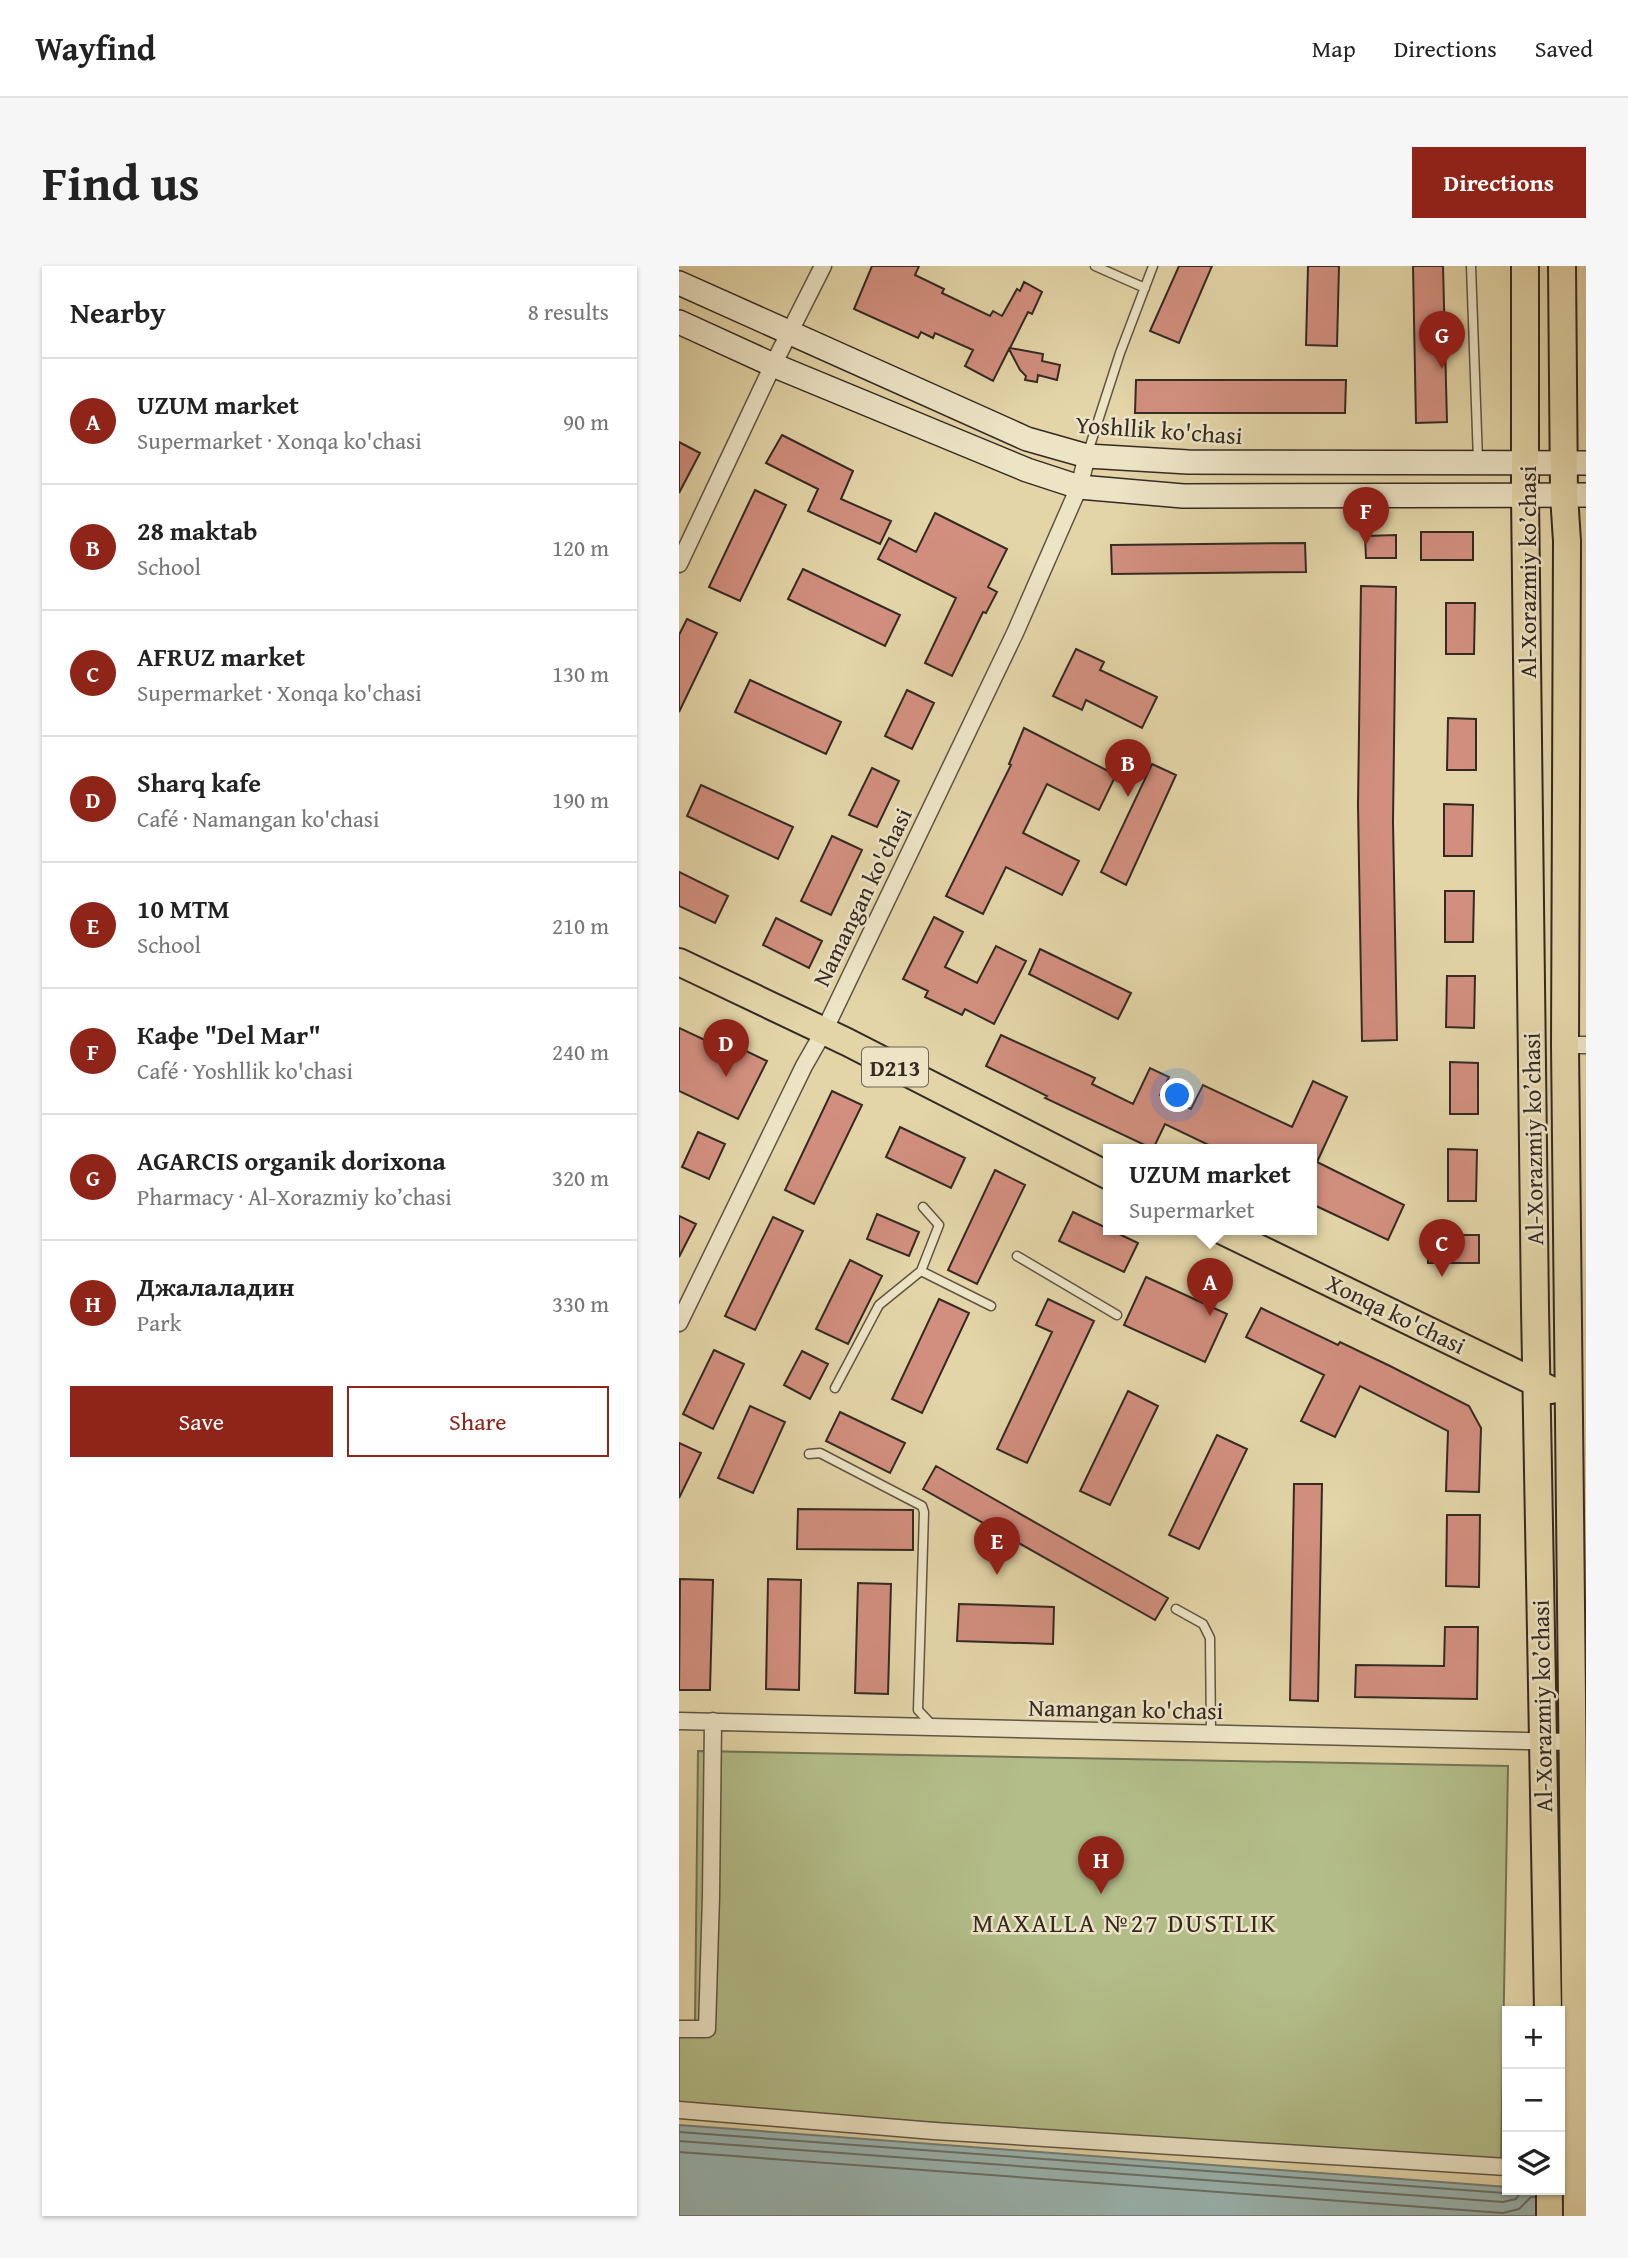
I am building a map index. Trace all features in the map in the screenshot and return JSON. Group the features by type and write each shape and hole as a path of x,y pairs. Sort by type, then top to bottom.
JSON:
{"main road":[{"name":"Al-Xorazmiy ko’chasi","path":"1525,266 1525,497 1548,2006"},
{"name":"Al-Xorazmiy ko’chasi","path":"1562,266 1575,462 1575,495 1567,541 1581,1405 1575,1703 1571,1742 1577,2216"},
{"name":"Yoshllik ko'chasi","path":"679,283 1027,439 1087,456 1188,462 1575,462"},
{"path":"679,322 773,365 1027,470 1079,487 1183,496 1575,495"},
{"name":"D213","path":"679,962 824,1031 1103,1172"},
{"name":"Xonqa ko'chasi","path":"1231,1235 1581,1405"},
{"path":"1550,2195 1551,2216"}],"street":[{"path":"679,564 823,266"},
{"name":"Namangan ko'chasi","path":"679,1323 804,1066 824,1031 1015,633 1079,487 1087,456"},
{"name":"Namangan ko'chasi","path":"679,1721 1571,1742"},
{"path":"679,2029 707,2029 713,1721"},
{"path":"679,2110 934,2131 1502,2167"},
{"path":"1565,2170 1586,2171"}],"lane":[{"path":"1095,266 1145,288"},
{"path":"1087,456 1120,353 1153,266"},
{"path":"1471,266 1478,463"},
{"path":"835,1388 879,1306 921,1271 939,1225 923,1206"},
{"path":"1017,1256 1117,1315"},
{"path":"921,1271 991,1306"},
{"path":"809,1454 820,1453 922,1506 924,1513 918,1710 933,1727"},
{"path":"1177,1609 1203,1624 1210,1638 1211,1734"}],"green space":[{"path":"698,1751 1508,1766 1501,2164 679,2104 679,2022 695,2022"}],"water":[{"path":"679,2125 1502,2187 1502,2195 1565,2195 1565,2189 1586,2189 1586,2216 679,2216"}],"building":[{"path":"872,266 919,266 915,275 944,289 942,293 990,316 993,311 1002,316 1024,282 1042,292 1032,314 1028,312 1010,348 1043,354 1042,361 1060,365 1057,380 1038,375 1037,382 1025,380 1026,376 1009,349 993,381 965,366 973,350 935,333 933,338 921,332 918,338 854,309"},
{"path":"1179,266 1212,266 1179,343 1150,331"},
{"path":"1308,266 1339,266 1337,346 1306,345"},
{"path":"1413,266 1443,266 1447,422 1416,423"},
{"path":"1136,380 1346,380 1345,413 1135,413"},
{"path":"782,435 853,471 841,499 891,521 880,544 808,511 818,489 766,463"},
{"path":"679,442 700,453 679,493"},
{"path":"755,490 786,505 740,601 709,587"},
{"path":"935,513 1007,549 988,587 997,592 986,613 983,612 952,676 925,663 956,598 878,559 889,538 916,552"},
{"path":"1421,532 1473,532 1473,560 1421,560"},
{"path":"1396,535 1396,558 1366,558 1365,536"},
{"path":"1305,543 1306,572 1112,574 1111,545"},
{"path":"803,569 900,615 885,646 788,599"},
{"path":"1361,586 1396,587 1393,822 1397,1040 1362,1041 1358,805"},
{"path":"1446,603 1475,603 1474,654 1446,654"},
{"path":"687,619 717,633 679,712 679,635"},
{"path":"1076,649 1104,662 1100,670 1157,697 1142,728 1086,700 1082,710 1053,696"},
{"path":"750,680 841,722 826,754 735,712"},
{"path":"907,690 934,703 912,749 885,736"},
{"path":"1448,718 1476,719 1476,770 1447,770"},
{"path":"1024,728 1116,775 1099,810 1047,784 1023,833 1079,861 1062,895 1006,867 983,914 946,896 1011,765 1009,764"},
{"path":"1152,764 1176,775 1126,885 1101,872"},
{"path":"872,768 899,781 877,827 849,815"},
{"path":"701,785 793,827 778,859 687,816"},
{"path":"1444,804 1473,805 1472,856 1444,856"},
{"path":"832,836 862,850 831,915 801,901"},
{"path":"679,872 728,896 715,923 679,906"},
{"path":"1445,891 1474,891 1473,942 1445,942"},
{"path":"934,917 963,932 945,967 977,983 996,946 1026,961 994,1024 965,1009 962,1015 925,997 928,991 903,979"},
{"path":"776,918 822,941 809,968 763,945"},
{"path":"1040,949 1131,993 1118,1019 1029,974"},
{"path":"1447,976 1475,976 1474,1028 1446,1027"},
{"path":"679,1028 709,1042 713,1035 767,1061 738,1119 679,1091"},
{"path":"1001,1035 1095,1078 1092,1084 1133,1104 1150,1068 1169,1077 1160,1095 1191,1109 1203,1085 1292,1127 1313,1081 1347,1097 1317,1162 1317,1144 1207,1144 1165,1124 1155,1144 1142,1144 1045,1098 1047,1096 986,1066"},
{"path":"1450,1062 1478,1063 1478,1114 1450,1114"},
{"path":"832,1091 862,1105 814,1204 785,1190"},
{"path":"900,1127 965,1158 951,1188 886,1157"},
{"path":"698,1132 725,1144 709,1179 682,1167"},
{"path":"1448,1149 1477,1150 1476,1201 1448,1201"},
{"path":"1317,1162 1404,1205 1388,1240 1317,1206"},
{"path":"995,1170 1025,1185 977,1284 948,1270"},
{"path":"1073,1212 1103,1226 1103,1235 1121,1235 1138,1243 1124,1272 1059,1241"},
{"path":"877,1214 919,1232 909,1256 867,1239"},
{"path":"679,1216 696,1224 679,1257"},
{"path":"773,1217 803,1231 755,1330 725,1316"},
{"path":"1428,1235 1479,1235 1479,1263 1428,1263"},
{"path":"850,1260 882,1276 848,1344 816,1329"},
{"path":"1146,1277 1227,1314 1205,1362 1124,1325"},
{"path":"939,1299 969,1313 922,1413 892,1399"},
{"path":"1048,1299 1094,1321 1027,1463 997,1449 1052,1332 1036,1325"},
{"path":"1261,1308 1338,1345 1340,1342 1469,1406 1481,1428 1479,1492 1446,1491 1448,1431 1360,1386 1335,1437 1301,1421 1324,1375 1246,1337"},
{"path":"714,1350 744,1364 713,1429 683,1414"},
{"path":"802,1351 828,1364 810,1399 784,1385"},
{"path":"1128,1391 1158,1406 1110,1505 1080,1491"},
{"path":"750,1406 785,1422 753,1493 718,1478"},
{"path":"840,1412 905,1443 890,1473 826,1441"},
{"path":"1217,1435 1247,1449 1199,1549 1169,1535"},
{"path":"679,1443 701,1453 679,1498"},
{"path":"936,1466 1168,1598 1155,1620 923,1489"},
{"path":"1294,1484 1322,1484 1318,1701 1290,1700"},
{"path":"798,1509 913,1510 913,1550 797,1549"},
{"path":"1447,1515 1480,1515 1479,1587 1446,1586"},
{"path":"680,1579 713,1580 710,1690 679,1690"},
{"path":"768,1579 801,1580 799,1690 766,1689"},
{"path":"858,1583 891,1584 888,1694 855,1693"},
{"path":"959,1604 1054,1607 1053,1644 957,1641"},
{"path":"1445,1627 1478,1627 1477,1699 1355,1697 1356,1665 1444,1666"}],"place":[{"name":"AGARCIS organik dorixona","path":"1442,369"},
{"name":"Кафе \"Del Mar\"","path":"1366,545"},
{"name":"28 maktab","path":"1128,797"},
{"name":"Sharq kafe","path":"726,1077"},
{"name":"AFRUZ market","path":"1442,1277"},
{"name":"UZUM market","path":"1210,1316"},
{"name":"10 MTM","path":"997,1575"},
{"name":"Джалаладин","path":"1101,1894"}],"district":[{"name":"MAXALLA №27 DUSTLIK","path":"1125,1922"}]}
